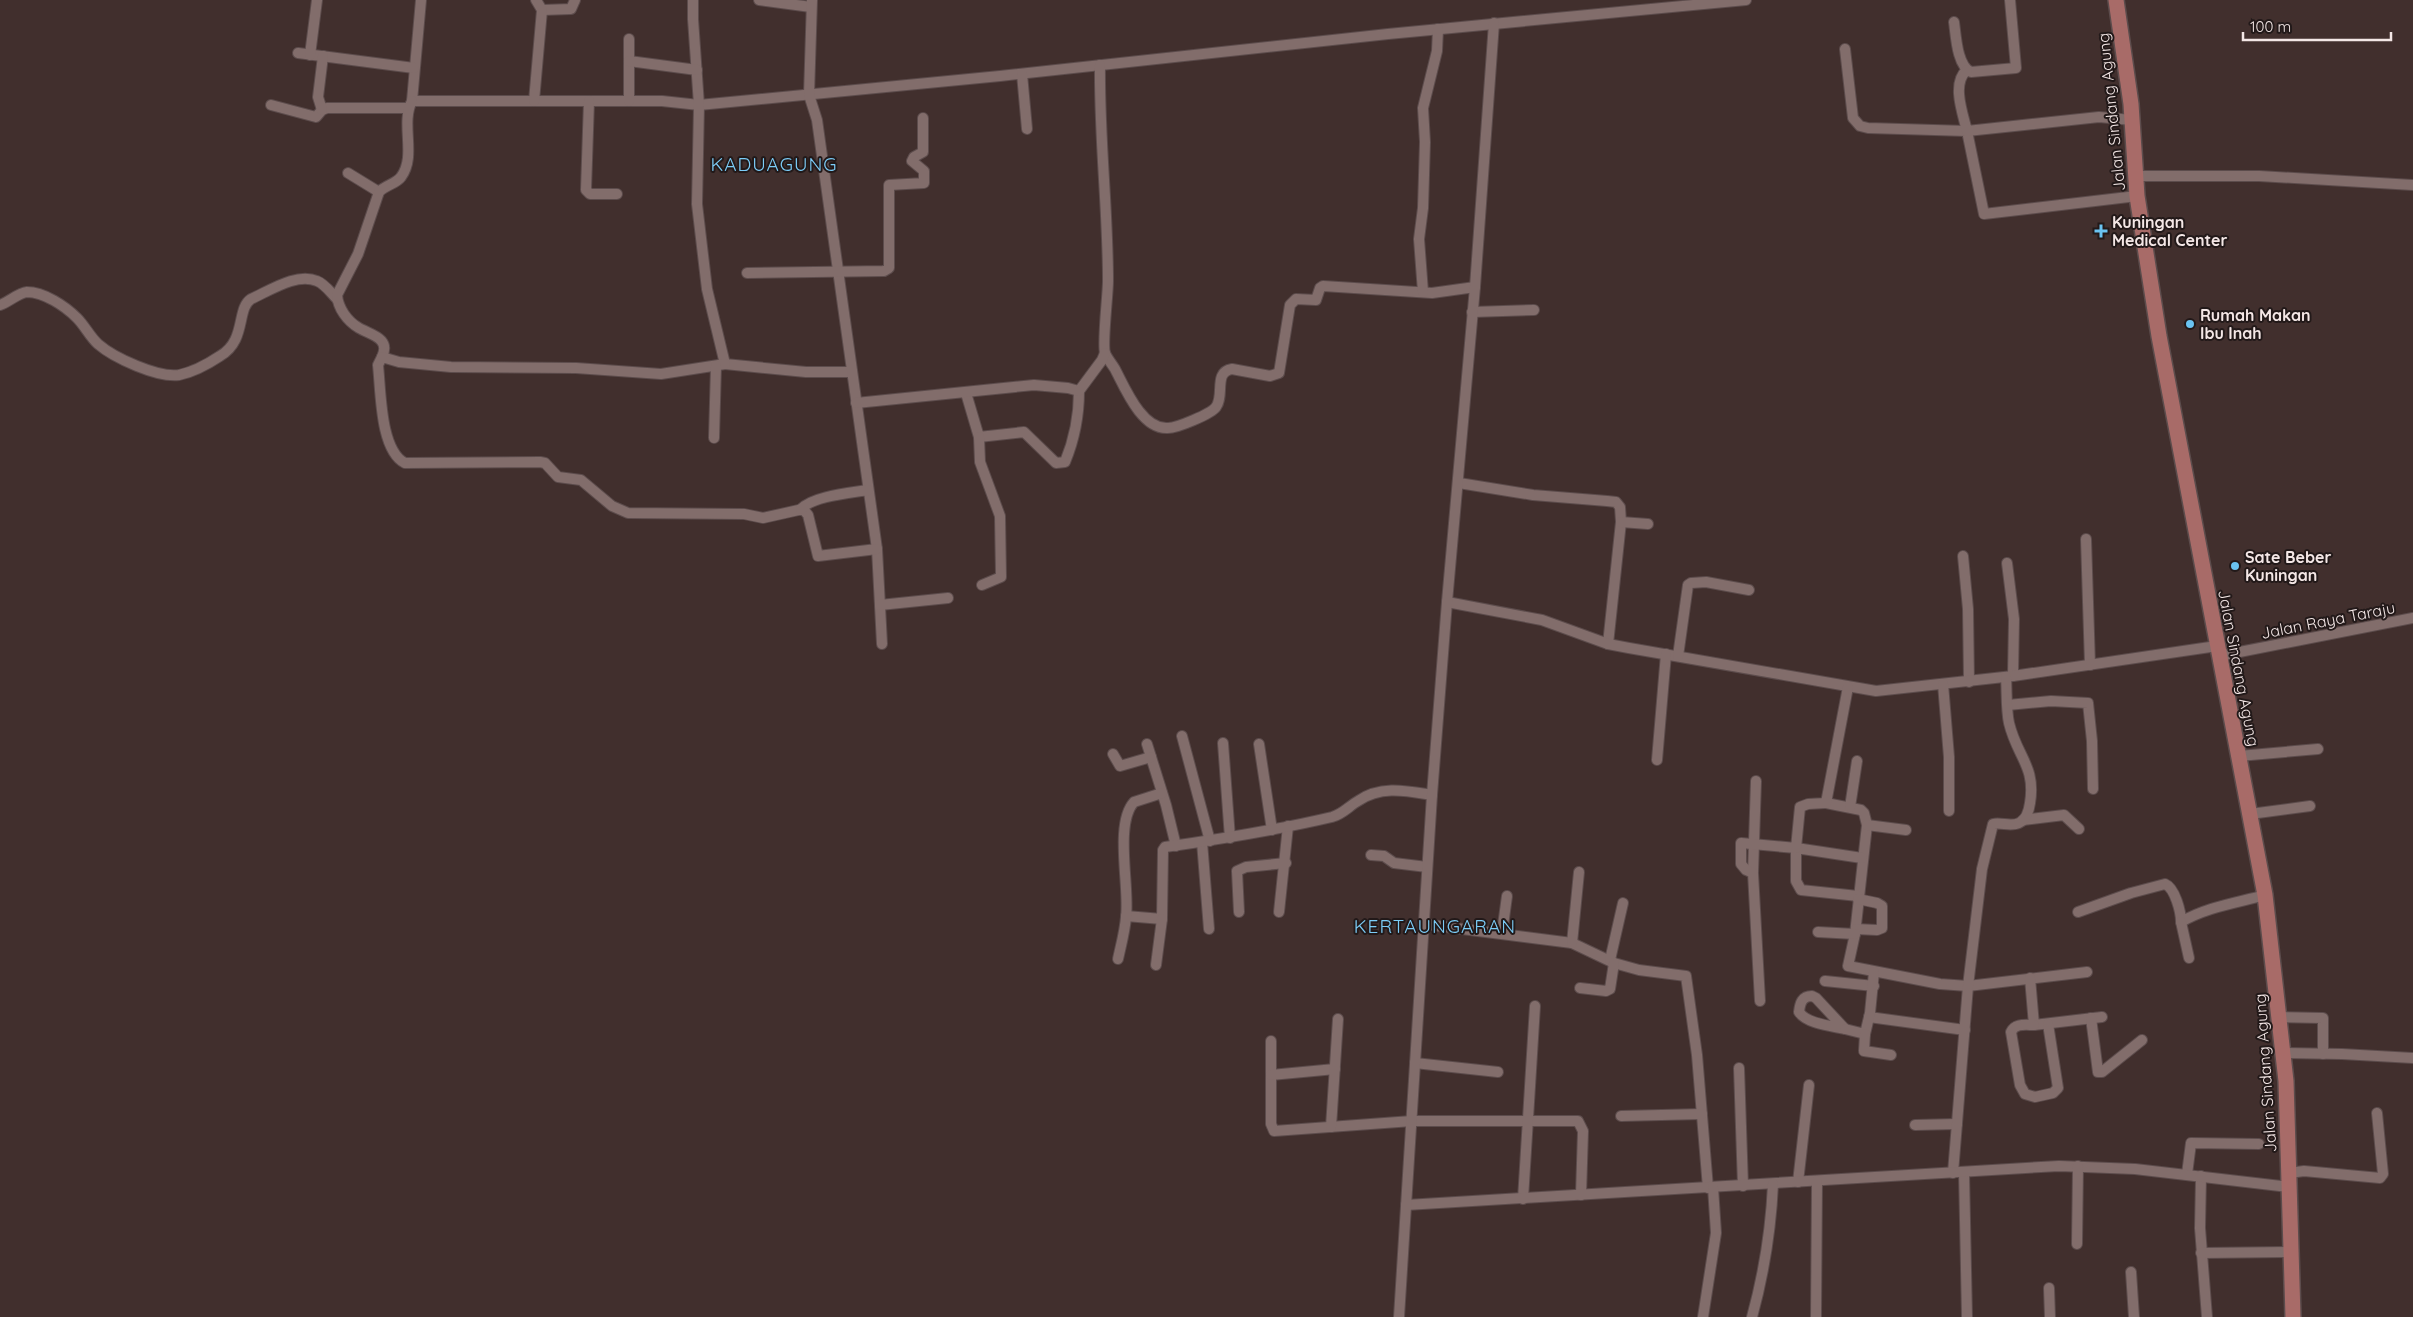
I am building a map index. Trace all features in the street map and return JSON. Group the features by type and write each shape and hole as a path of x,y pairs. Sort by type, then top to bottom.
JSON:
{"main road":[{"name":"Jalan Sindang Agung","path":"2116,0 2132,120 2137,196 2160,339 2265,895 2284,1054 2293,1317"}],"street":[{"path":"310,55 317,0"},
{"path":"338,299 339,288 349,274 358,254 379,192 399,180 405,171 421,0"},
{"path":"534,101 542,10 536,0"},
{"path":"542,10 571,9 575,0"},
{"path":"693,0 699,105 697,204 702,258 721,365 714,438"},
{"path":"759,0 812,4 810,95 817,120 877,549 882,644"},
{"path":"322,110 534,101 629,101 699,105 1022,74 1690,3 1746,0"},
{"path":"1954,22 1962,63 1967,70 1971,72 2016,68 2010,0"},
{"path":"1399,1317 1432,794 1475,287 1494,23"},
{"path":"1424,292 1418,238 1423,208 1425,142 1423,108 1437,50 1438,29"},
{"path":"628,39 629,101"},
{"path":"1845,49 1853,118 1860,126 1868,128 1967,131 2094,118 2132,120"},
{"path":"298,53 414,68"},
{"path":"322,110 318,97 323,56"},
{"path":"629,61 697,70"},
{"path":"979,438 1024,432 1056,462 1064,462 1078,422 1079,392 1105,353 1108,281 1100,65"},
{"path":"1967,70 1960,78 1960,101 1984,214 2137,196"},
{"path":"1022,74 1027,129"},
{"path":"589,101 586,190 590,194 617,194"},
{"path":"271,105 314,116 318,116 322,110"},
{"path":"747,274 884,271 889,268 890,185 924,183 924,172 912,161 914,157 923,152 923,118"},
{"path":"348,173 379,192"},
{"path":"2135,176 2259,176 2413,186"},
{"path":"0,305 26,292 50,298 76,317 98,344 118,357 168,375 191,371 222,355 230,348 238,336 246,303 251,298 291,281 303,279 319,282 338,299 346,317 359,328 377,336 383,343 384,351 378,365 388,442 398,459 406,463 540,462 545,464 558,477 581,480 612,506 628,513 744,514 763,518 800,509 805,504 831,496 868,490"},
{"path":"1105,353 1138,412 1158,426 1169,428 1213,410 1219,401 1222,374 1226,370 1232,369 1270,376 1279,373 1290,305 1294,300 1316,300 1319,296 1320,288 1323,286 1424,292 1475,287"},
{"path":"1472,312 1534,310"},
{"path":"382,357 399,362 451,366 576,368 661,374 721,365 806,372 852,372"},
{"path":"856,403 888,398 966,393 1034,385 1068,388 1079,392"},
{"path":"966,393 979,438 980,462 999,513 1002,528 1001,577 982,585"},
{"path":"1459,483 1533,495 1616,502 1620,507 1621,522 1608,644"},
{"path":"800,509 805,510 808,515 818,556 877,549"},
{"path":"1621,522 1648,524"},
{"path":"2086,539 2090,665"},
{"path":"1963,556 1968,602 1969,682"},
{"path":"2006,562 2014,619 2008,705 2013,737 2032,777 2030,807 2023,820"},
{"path":"1678,656 1690,583 1701,581 1749,590"},
{"path":"880,605 948,598"},
{"name":"Jalan Raya Taraju","path":"1447,602 1542,620 1608,644 1848,686 1888,691 2009,677 2090,665 2218,651 2413,618"},
{"path":"1657,760 1666,654"},
{"path":"1943,684 1948,757 1949,811"},
{"path":"1826,803 1848,686"},
{"path":"2008,705 2051,701 2088,702 2092,733 2093,789"},
{"path":"1182,736 1206,842 1209,929"},
{"path":"1223,743 1230,838"},
{"path":"1147,744 1176,846"},
{"path":"1259,744 1272,830"},
{"path":"2239,756 2318,749"},
{"path":"1113,754 1120,766 1151,757"},
{"path":"1850,807 1857,761"},
{"path":"1756,781 1752,844 1760,1001"},
{"path":"1156,964 1162,919 1162,850 1165,847 1230,838 1335,816 1368,794 1379,791 1390,790 1432,794"},
{"path":"1118,959 1126,916 1124,854 1130,809 1134,802 1162,793"},
{"path":"1818,932 1855,932 1882,928 1882,906 1877,903 1858,898 1801,890 1796,881 1796,848 1800,807 1808,804 1826,803 1861,810 1864,813 1867,825 1862,858 1858,898 1855,932 1845,983"},
{"path":"2250,814 2310,806"},
{"path":"1953,1172 1968,986 1982,869 1992,826 1995,823 2015,824 2023,820 2064,815 2079,829"},
{"path":"1867,825 1906,830"},
{"path":"1279,912 1286,863 1288,826"},
{"path":"1753,873 1746,870 1741,864 1737,843 1796,848 1862,858"},
{"path":"1371,855 1384,856 1398,864 1427,867"},
{"path":"1239,912 1237,871 1246,868 1286,863"},
{"path":"1572,943 1579,872"},
{"path":"2078,912 2131,893 2165,884 2170,887 2181,914 2189,958"},
{"path":"2181,922 2189,916 2216,906 2265,895"},
{"path":"1502,933 1507,896"},
{"path":"1580,988 1606,991 1610,989 1612,962 1623,903"},
{"path":"1126,916 1162,919"},
{"path":"1423,924 1572,943 1612,962 1640,970 1686,976 1711,1188 1715,1238 1708,1272 1703,1317"},
{"path":"1848,966 1940,984 1968,986 2087,972"},
{"path":"1874,972 1874,986 1870,1017 1865,1034 1864,1051 1891,1055"},
{"path":"2030,978 2034,1025"},
{"path":"1825,982 1874,986"},
{"path":"1523,1199 1526,1121 1535,1006"},
{"path":"1870,1017 1965,1030"},
{"path":"2048,1024 2058,1088 2053,1093 2035,1097 2030,1096 2022,1090 2011,1032 2015,1027 2096,1017 2098,1072 2102,1072 2142,1040"},
{"path":"2280,1017 2323,1018 2323,1054"},
{"path":"1332,1127 1338,1019"},
{"path":"1845,1029 1865,1034"},
{"path":"1271,1040 1271,1124 1274,1130 1412,1120 1571,1120 1581,1124 1583,1131 1581,1195"},
{"path":"2284,1054 2413,1058"},
{"path":"1415,1063 1498,1072"},
{"path":"1271,1075 1335,1068"},
{"path":"1739,1068 1743,1186"},
{"path":"1798,1182 1809,1085"},
{"path":"1406,1205 2078,1166 2201,1176 2289,1180 2304,1171 2380,1178 2383,1174 2377,1113"},
{"path":"1621,1116 1702,1114"},
{"path":"1915,1125 1956,1124"},
{"path":"2188,1174 2191,1143 2259,1144"},
{"path":"2076,1244 2078,1166"},
{"path":"1964,1172 1967,1317"},
{"path":"2201,1176 2201,1253 2207,1317"},
{"path":"1816,1317 1817,1181"},
{"path":"1752,1317 1766,1260 1773,1184"},
{"path":"2201,1253 2291,1252"},
{"path":"2131,1272 2134,1317"},
{"path":"2049,1288 2050,1317"}],"place":[{"name":"Kuningan Medical Center","path":"2101,231"},
{"name":"Rumah Makan Ibu Inah","path":"2190,324"},
{"name":"Sate Beber Kuningan","path":"2235,566"}],"district":[{"name":"KADUAGUNG","path":"774,164"},
{"name":"KERTAUNGARAN","path":"1435,926"}]}
